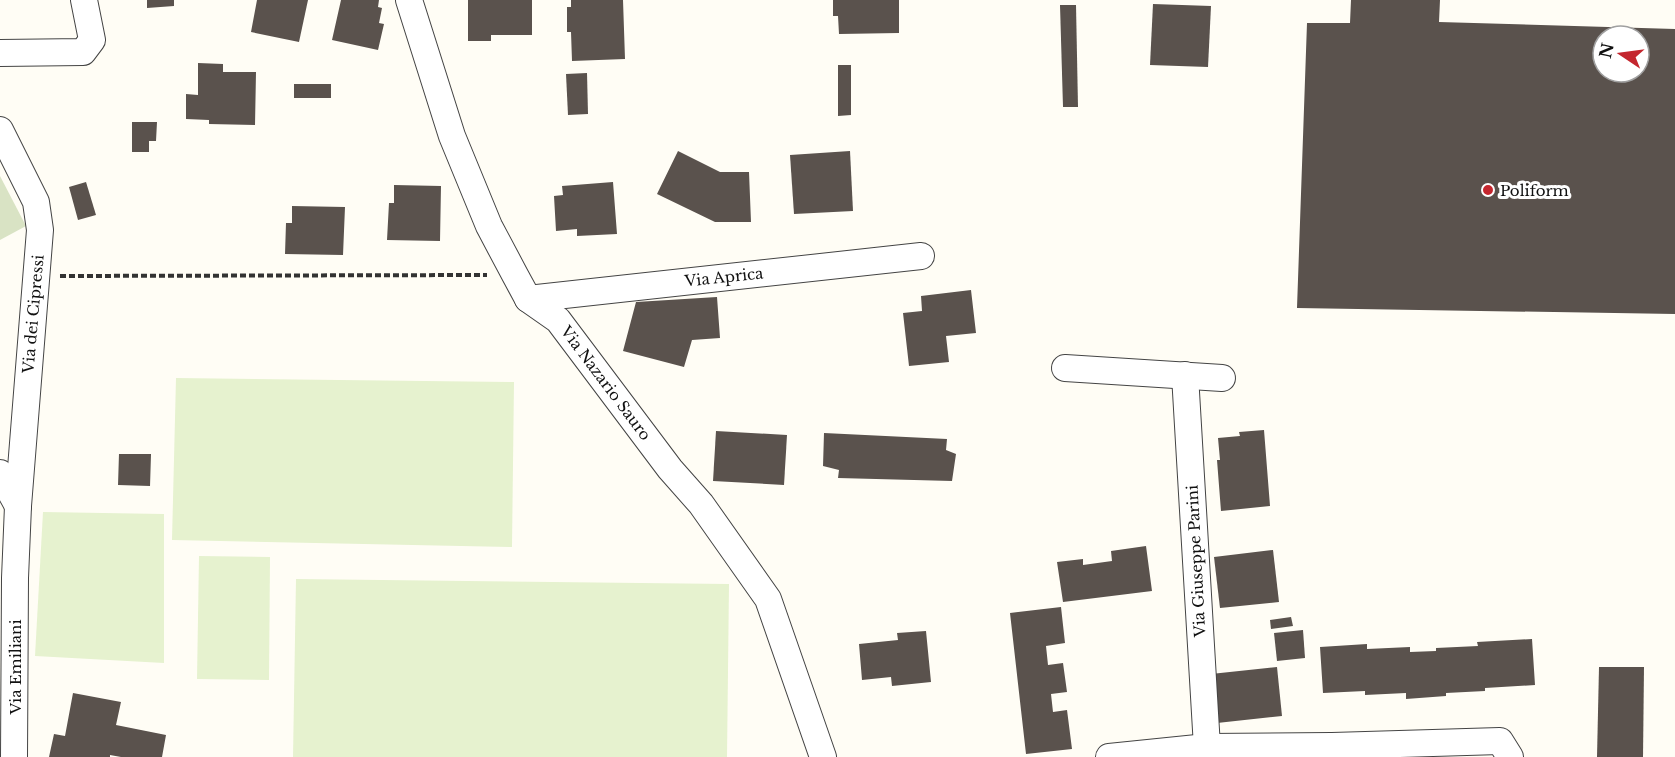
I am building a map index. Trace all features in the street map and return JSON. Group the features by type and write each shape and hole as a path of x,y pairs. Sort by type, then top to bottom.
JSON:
{"street":[{"path":"0,53 83,52 92,40 84,0"},
{"name":"Via Nazario Sauro","path":"409,0 452,136 489,226 515,275 528,298 558,320 670,469 701,504 768,599 823,757"},
{"name":"Via dei Cipressi","path":"0,130 36,202 40,231 18,506 8,578"},
{"name":"Via Aprica","path":"528,298 921,256"},
{"path":"1065,368 1222,378"},
{"name":"Via Giuseppe Parini","path":"1185,375 1207,747"},
{"path":"0,473 18,506"},
{"name":"Via Emiliani","path":"8,578 15,757"},
{"path":"1108,757 1207,747 1332,752 1500,741 1510,757"}],"path":[{"path":"36,276 515,275"}],"green space":[{"path":"0,176 26,226 0,240"},
{"path":"176,378 514,382 512,547 172,540"},
{"path":"43,512 164,514 164,663 35,656"},
{"path":"199,556 270,557 269,680 197,679"},
{"path":"296,579 729,584 727,757 293,757"}],"building":[{"path":"147,0 174,0 174,6 147,8"},
{"path":"257,0 308,0 299,42 251,32"},
{"path":"341,0 379,0 378,7 382,8 379,23 384,24 378,50 332,40"},
{"path":"468,0 532,0 532,35 491,35 491,41 468,41"},
{"path":"571,0 623,0 625,59 572,61 571,32 567,32 567,7 571,7"},
{"path":"833,0 899,0 899,33 839,34 838,16 833,16"},
{"name":"Poliform","path":"1351,0 1440,0 1439,22 1591,27 1591,84 1651,84 1651,28 1675,29 1675,314 1297,308 1307,23 1350,23"},
{"path":"1153,4 1211,6 1208,67 1150,65"},
{"path":"1060,5 1076,5 1078,107 1063,107"},
{"path":"198,63 223,64 223,72 256,72 255,125 209,124 209,120 186,119 186,94 198,95"},
{"path":"838,65 851,65 851,115 838,116"},
{"path":"587,73 588,114 568,115 566,74"},
{"path":"294,84 331,84 331,98 294,98"},
{"path":"132,122 157,122 156,141 149,141 149,152 132,152"},
{"path":"678,151 720,172 749,172 751,222 715,222 657,194"},
{"path":"850,151 853,211 794,214 790,155"},
{"path":"86,182 96,215 78,220 69,187"},
{"path":"613,182 617,234 577,236 577,229 556,231 554,196 563,195 562,186"},
{"path":"394,185 441,186 440,241 387,240 389,203 394,203"},
{"path":"292,206 345,207 343,255 285,254 286,223 292,223"},
{"path":"971,290 976,333 946,336 949,362 909,366 903,313 922,311 921,296"},
{"path":"717,297 720,338 692,340 684,367 623,351 636,302"},
{"path":"1264,430 1270,506 1221,511 1217,460 1220,460 1218,438 1240,436 1239,432"},
{"path":"716,431 787,435 784,485 713,481"},
{"path":"824,433 947,439 946,450 956,454 952,481 838,478 839,470 823,466"},
{"path":"119,454 151,454 150,486 118,485"},
{"path":"1146,546 1152,591 1063,602 1057,562 1083,559 1083,565 1112,561 1111,551"},
{"path":"1273,550 1279,602 1220,608 1214,557"},
{"path":"1061,607 1065,643 1046,646 1048,665 1063,663 1067,692 1051,694 1053,712 1067,710 1072,749 1026,754 1010,613"},
{"path":"1291,617 1293,626 1271,629 1270,620"},
{"path":"1303,630 1305,658 1277,661 1274,633"},
{"path":"926,631 931,682 892,686 891,677 862,680 859,644 898,640 897,633"},
{"path":"1532,639 1535,685 1485,688 1485,691 1446,693 1446,696 1406,699 1406,693 1365,695 1365,691 1323,693 1320,647 1367,644 1367,649 1410,647 1410,652 1478,646 1477,642"},
{"path":"1277,667 1282,716 1217,723 1211,674"},
{"path":"1599,667 1644,667 1643,757 1597,757"},
{"path":"73,693 121,702 116,725 166,735 162,757 110,755 110,757 49,757 54,734 65,736"}],"place":[{"name":"Poliform","path":"1488,190"}]}
